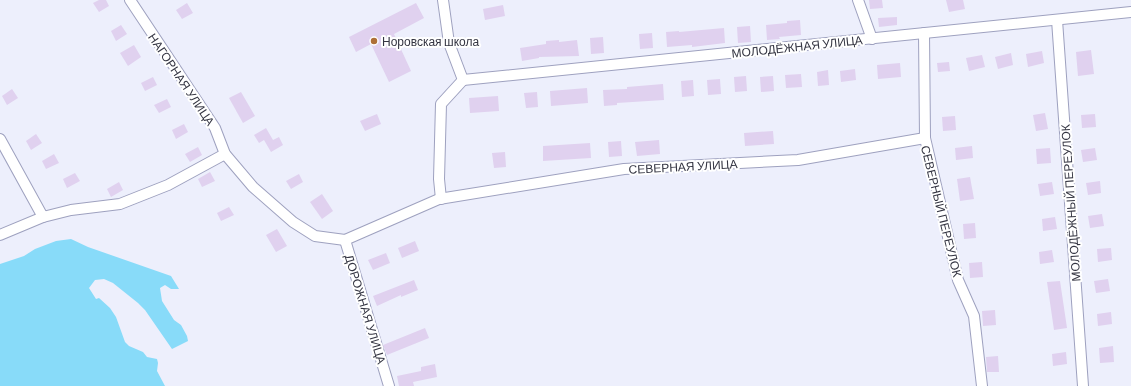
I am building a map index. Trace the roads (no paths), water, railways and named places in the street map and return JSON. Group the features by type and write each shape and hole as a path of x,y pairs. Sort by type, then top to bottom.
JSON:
{"street":[{"name":"НАГОРНАЯ УЛИЦА","path":"130,0 215,128 225,154 253,187 293,222 315,236 344,240"},
{"path":"441,199 439,178 442,104 463,80 449,43 443,0"},
{"path":"858,0 872,38"},
{"name":"МОЛОДЁЖНАЯ УЛИЦА","path":"463,80 1131,12"},
{"name":"МОЛОДЁЖНЫЙ ПЕРЕУЛОК","path":"1057,20 1083,386"},
{"name":"СЕВЕРНЫЙ ПЕРЕУЛОК","path":"924,33 925,138 958,280 974,316 982,386"},
{"name":"СЕВЕРНАЯ УЛИЦА","path":"441,199 624,169 798,160 925,138"},
{"path":"0,139 43,216"},
{"path":"0,236 43,216 71,210 120,204 168,185 225,154"},
{"name":"ДОРОЖНАЯ УЛИЦА","path":"389,386 344,240 441,199"}],"water":[{"path":"71,239 88,247 171,276 179,289 171,289 165,285 160,288 162,301 174,320 181,325 188,341 172,349 145,310 113,283 104,279 95,280 89,288 96,299 99,298 110,308 116,317 125,342 129,346 143,352 147,357 157,359 157,371 165,386 0,386 0,264 24,256 35,249 56,241"}],"place":[{"name":"Норовская школа","path":"374,41"}]}
